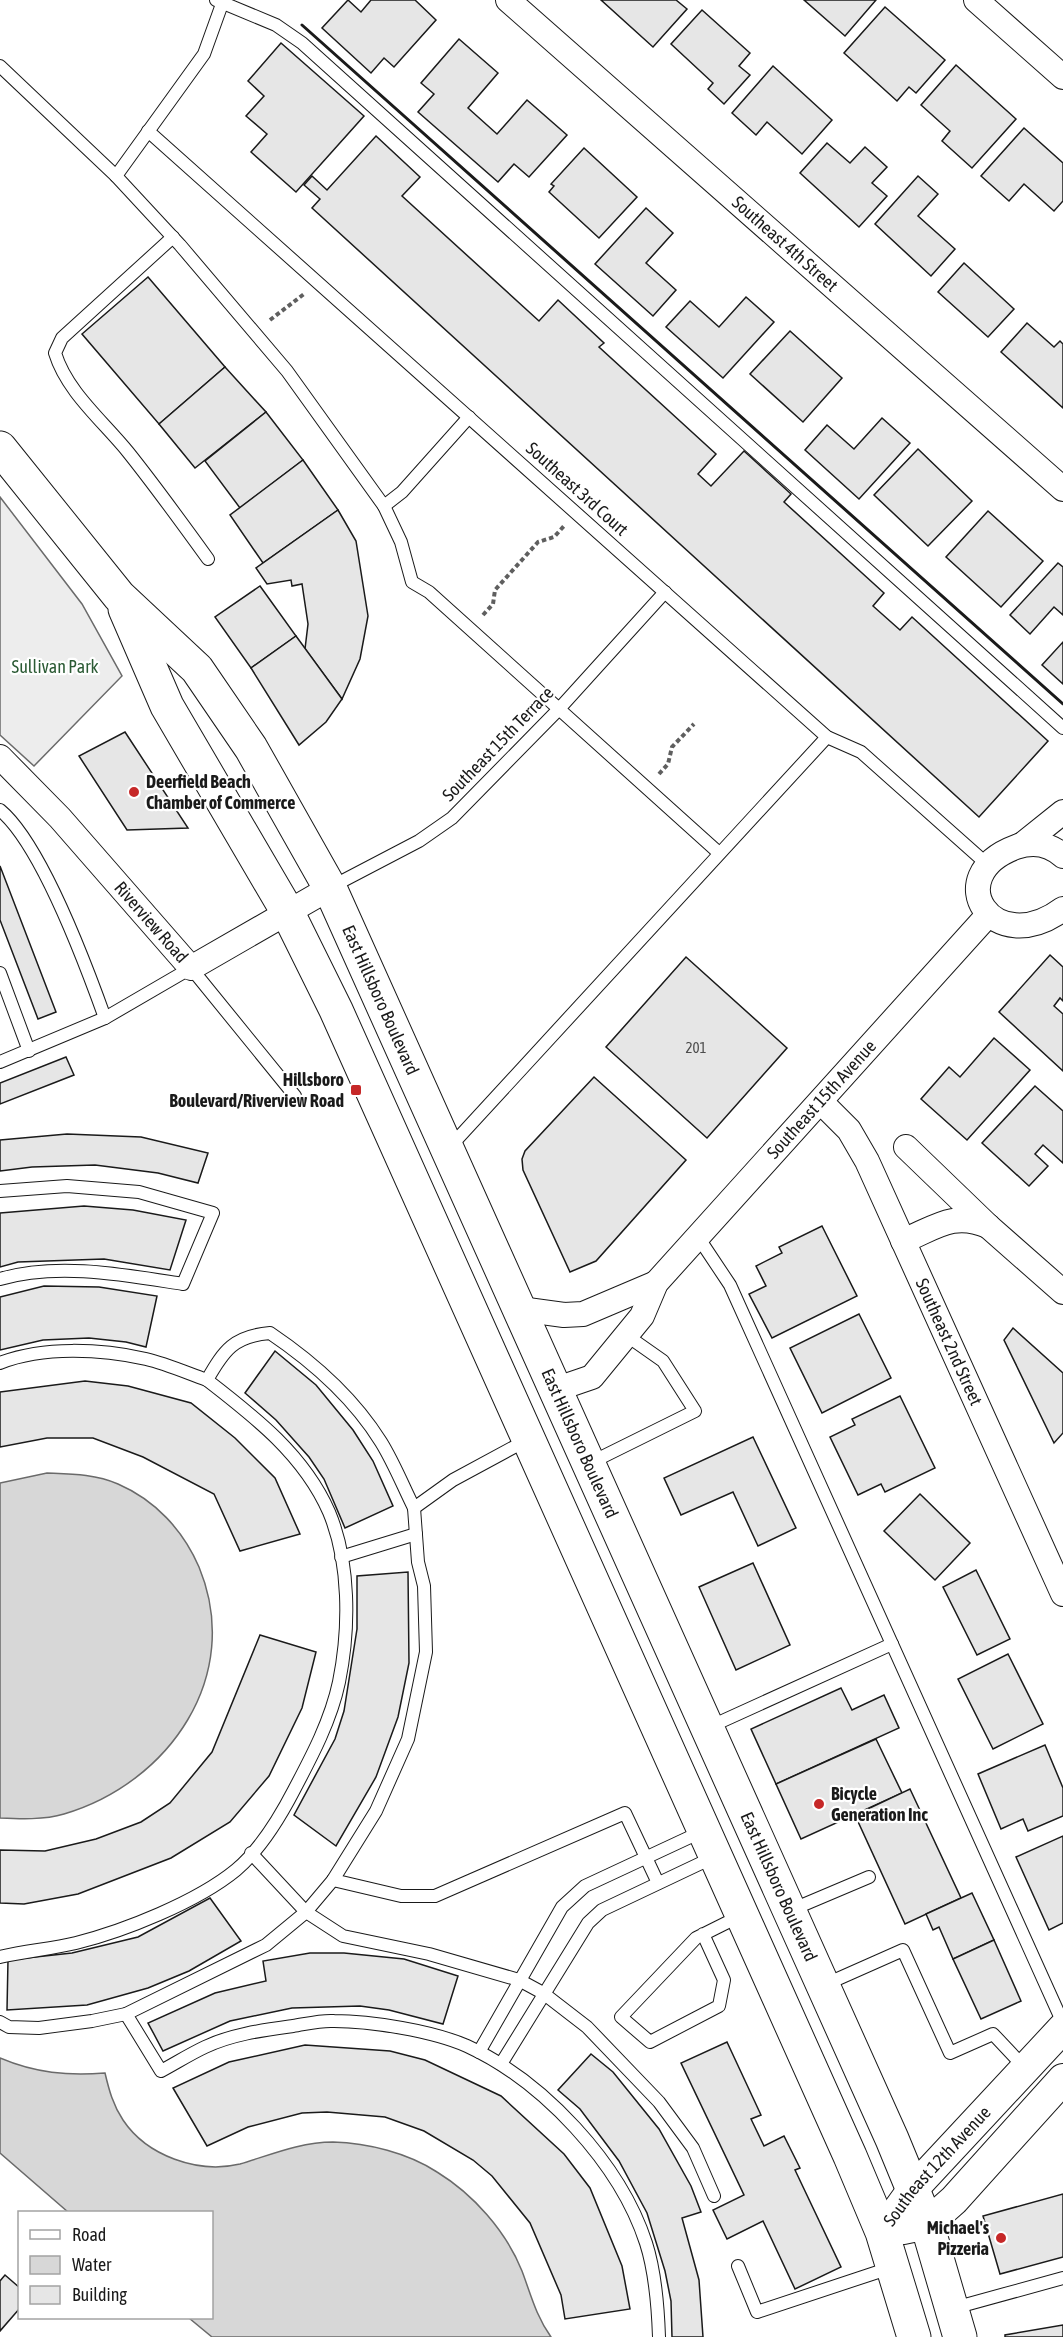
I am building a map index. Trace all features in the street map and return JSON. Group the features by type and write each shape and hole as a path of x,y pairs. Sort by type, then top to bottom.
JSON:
{"main road":[{"name":"East Hillsboro Boulevard","path":"0,448 119,596 197,669 251,748 330,888 824,1985 927,2224 957,2322"},
{"name":"East Hillsboro Boulevard","path":"119,596 167,706 287,911 336,1010 882,2232 914,2337"},
{"path":"428,1214 508,1359 527,1374 557,1389"},
{"path":"528,1439 553,1440 566,1454 600,1529 623,1541"}],"street":[{"name":"Southeast 4th Street","path":"508,0 1063,489"},
{"path":"976,0 1063,77"},
{"name":"Riverview Road","path":"0,757 60,818 191,968 330,888"},
{"path":"1063,812 1023,844 998,856 981,873 977,887 980,902 988,915 1002,923 1034,924 1052,917 1063,909"},
{"path":"1023,844 1037,843 1063,856"},
{"name":"Southeast 15th Avenue","path":"557,1389 592,1377 642,1316 656,1283 988,915"},
{"name":"Southeast 2nd Street","path":"821,1101 860,1145 1063,1594"},
{"path":"906,1147 988,1226 1063,1292"},
{"path":"903,1241 953,1219 970,1218 988,1226"},
{"name":"Southeast 15th Avenue","path":"520,1309 564,1316 583,1314 656,1283"},
{"name":"Southeast 12th Avenue","path":"882,2232 913,2189 1063,2028"},
{"name":"Southeast 12th Avenue","path":"882,2232 927,2224 954,2200 1063,2079"}],"lane":[{"path":"116,176 204,54 219,2 276,25 302,43 1063,728"},
{"path":"0,66 116,176 173,237 287,371 384,506 401,542 412,582 429,592 719,854"},
{"name":"Southeast 3rd Court","path":"148,131 827,737 861,752 988,865"},
{"path":"173,237 62,338 55,353 60,369 76,392 128,452 208,559"},
{"path":"384,506 402,492 469,417"},
{"name":"Southeast 15th Terrace","path":"330,888 419,841 452,818 559,709 665,592"},
{"path":"448,1149 517,1077 827,737"},
{"path":"0,810 13,821 38,861 90,976 105,1018"},
{"path":"0,1062 105,1018 191,968 295,1096"},
{"path":"0,973 29,1051"},
{"path":"0,1191 67,1186 139,1192 213,1213 183,1284 114,1273 61,1272 0,1279"},
{"path":"698,1237 730,1285 1063,2023"},
{"path":"0,2022 9,2027 39,2028 126,2014 266,1944 306,1912 333,1880 376,1811 408,1739 426,1652 424,1586 418,1562 414,1508 381,1443 356,1407 307,1358 270,1333 247,1335 227,1348 207,1380"},
{"path":"589,1463 695,1411 663,1361 626,1335"},
{"path":"0,1363 19,1355 65,1350 146,1359 207,1380 285,1446 307,1474 328,1510 341,1557 345,1583 339,1682 323,1731 276,1825 236,1870 153,1917 75,1943 0,1957"},
{"path":"414,1508 453,1480 528,1439"},
{"path":"341,1557 416,1534"},
{"path":"707,1728 892,1644"},
{"path":"333,1880 401,1896 435,1896 625,1813 658,1883"},
{"path":"478,2052 562,1907 572,1896 585,1886 646,1857 710,1843"},
{"path":"501,2064 588,1923 603,1910 658,1883 710,1843"},
{"path":"251,1853 306,1912 343,1936 429,1954 519,1980 543,1993 587,2027 659,2102 693,2148 714,2196"},
{"path":"790,1911 869,1877"},
{"path":"703,1934 724,1980 719,2006 650,2042 621,2017 696,1938 703,1934 742,1915"},
{"path":"824,1985 903,1950 950,2054 993,2034 1026,2069"},
{"path":"126,2014 161,2071 207,2046 253,2032 332,2020 396,2027 465,2045 501,2064 542,2094 579,2133 621,2187 646,2244 659,2315 659,2337"},
{"path":"738,2266 756,2312 893,2267"},
{"path":"957,2322 1063,2278"}],"path":[{"path":"255,333 298,301 316,280"},
{"path":"469,629 493,604 495,590 538,542 554,537 576,512"},
{"path":"646,787 668,764 672,747 694,724"}],"shaded area":[{"name":"Sullivan Park","path":"0,497 82,604 122,676 34,766 0,735"}],"water":[{"path":"47,1473 83,1475 118,1484 144,1499 166,1518 185,1541 199,1567 210,1608 212,1647 204,1685 188,1720 165,1751 136,1778 102,1799 64,1814 24,1819 0,1818 0,1483"},
{"path":"0,2058 26,2067 52,2072 105,2073 117,2109 133,2133 159,2152 191,2164 224,2166 240,2164 297,2147 333,2142 360,2144 401,2154 426,2165 450,2181 475,2202 498,2228 515,2256 538,2313 551,2337 212,2337 190,2319 213,2319 213,2211 67,2211 0,2153"}],"building":[{"path":"348,0 361,12 371,0 415,0 436,20 394,67 384,58 371,73 322,28"},
{"path":"601,0 676,0 687,9 653,47"},
{"path":"804,0 876,0 845,36"},
{"path":"885,7 945,60 916,93 909,87 897,101 844,53"},
{"path":"702,10 750,53 739,66 750,75 724,104 708,89 713,83 671,44"},
{"path":"459,39 498,73 468,108 497,134 527,100 567,135 529,177 514,164 498,182 418,112 434,94 421,83"},
{"path":"281,43 364,116 296,192 251,152 267,134 246,116 264,96 248,81"},
{"path":"956,65 1016,119 972,168 942,141 950,131 921,105"},
{"path":"773,66 832,120 802,154 767,122 756,135 732,113"},
{"path":"1024,128 1063,163 1063,201 1054,211 1024,184 1009,201 981,176"},
{"path":"376,136 420,177 402,196 539,321 558,300 604,343 599,347 716,454 698,474 711,486 744,451 791,494 784,502 884,593 873,606 900,630 912,617 1048,741 979,817 312,208 320,199 304,185 312,176 327,190"},
{"path":"827,143 850,163 865,147 887,167 872,183 887,196 859,227 800,173"},
{"path":"584,148 637,197 599,238 549,192 554,186 551,184"},
{"path":"918,176 938,194 918,216 955,249 931,276 875,224"},
{"path":"646,208 673,233 646,263 676,290 653,316 595,264"},
{"path":"964,263 1014,309 988,337 938,292"},
{"path":"148,277 225,367 159,424 82,334"},
{"path":"746,297 774,322 723,378 666,327 690,301 719,327"},
{"path":"1027,323 1054,347 1060,341 1063,344 1063,408 1001,352"},
{"path":"790,331 842,378 803,422 750,374"},
{"path":"225,367 266,412 195,468 159,424"},
{"path":"266,412 303,460 240,508 205,461"},
{"path":"882,418 910,443 859,499 805,450 827,425 854,449"},
{"path":"918,449 972,501 928,546 874,495"},
{"path":"303,460 338,510 263,563 230,515"},
{"path":"338,510 356,541 368,616 360,659 342,699 305,649 308,624 302,584 292,586 291,580 267,584 256,568"},
{"path":"988,511 1043,561 1001,607 946,557"},
{"path":"1058,563 1063,567 1063,615 1054,607 1030,634 1010,615"},
{"path":"260,586 296,636 251,668 215,617"},
{"path":"296,636 342,699 326,722 299,745 251,668"},
{"path":"1063,642 1063,684 1042,665"},
{"name":"Deerfield Beach Chamber of Commerce","path":"125,732 188,828 127,830 79,756"},
{"path":"0,866 56,1012 38,1019 0,920"},
{"path":"1050,955 1063,967 1063,1001 1060,998 1054,1006 1063,1014 1063,1071 999,1012"},
{"path":"686,957 787,1048 707,1138 606,1047"},
{"path":"994,1038 1030,1070 967,1140 921,1099 949,1067 960,1077"},
{"path":"66,1057 74,1075 0,1104 0,1083"},
{"path":"594,1077 686,1160 596,1261 570,1272 523,1170 522,1159 525,1151"},
{"path":"1035,1086 1063,1111 1063,1163 1043,1145 1035,1154 1048,1166 1029,1186 982,1143"},
{"path":"67,1134 141,1137 208,1153 198,1183 158,1173 95,1165 32,1167 0,1171 0,1140"},
{"path":"84,1206 133,1210 186,1220 170,1270 104,1259 18,1262 0,1267 0,1213"},
{"path":"822,1226 857,1296 772,1338 749,1294 766,1286 756,1266 782,1253 779,1247"},
{"path":"44,1286 99,1287 157,1296 146,1347 126,1342 89,1338 43,1340 0,1350 0,1297"},
{"path":"859,1314 891,1378 822,1413 790,1348"},
{"path":"1013,1328 1063,1373 1063,1433 1054,1443 1004,1340"},
{"path":"275,1351 316,1385 353,1430 373,1461 393,1506 345,1528 324,1479 309,1457 276,1420 245,1393"},
{"path":"85,1381 128,1386 191,1403 235,1438 275,1478 300,1534 240,1551 214,1494 143,1457 93,1438 47,1438 0,1447 0,1392"},
{"path":"900,1396 935,1468 885,1492 881,1484 858,1495 830,1437 855,1425 852,1419"},
{"path":"753,1437 796,1528 758,1546 733,1492 681,1515 664,1478"},
{"path":"920,1494 970,1543 935,1580 884,1531"},
{"path":"753,1563 790,1645 736,1670 699,1587"},
{"path":"976,1570 1010,1639 977,1655 943,1587"},
{"path":"408,1572 409,1663 398,1717 376,1777 336,1846 294,1815 335,1739 344,1711 357,1629 357,1576"},
{"path":"260,1635 316,1652 302,1708 269,1776 230,1822 171,1858 78,1894 24,1904 0,1903 0,1850 45,1851 96,1839 141,1822 170,1803 212,1752"},
{"path":"1008,1654 1043,1724 993,1749 958,1679"},
{"path":"841,1688 852,1710 884,1695 899,1728 776,1784 751,1729"},
{"path":"876,1739 902,1793 801,1839 776,1784"},
{"path":"1045,1745 1063,1788 1063,1816 1028,1831 1023,1819 1001,1829 978,1774"},
{"path":"910,1789 961,1898 905,1924 855,1815"},
{"path":"1063,1836 1063,1923 1049,1930 1016,1857"},
{"path":"972,1893 994,1940 953,1959 939,1927 933,1930 926,1914"},
{"path":"210,1898 241,1941 189,1971 148,1988 87,2005 7,2010 8,1960 72,1953 138,1937"},
{"path":"994,1940 1021,2001 981,2019 953,1959"},
{"path":"310,1953 344,1953 404,1959 458,1976 443,2024 389,2010 360,2006 292,2008 230,2021 163,2051 148,2023 215,1993 266,1981 263,1961"},
{"path":"727,2042 761,2115 751,2119 764,2146 784,2136 800,2168 795,2170 841,2267 795,2289 763,2221 727,2239 713,2210 744,2195 681,2063"},
{"path":"305,2045 390,2051 425,2060 501,2096 564,2154 590,2188 622,2266 630,2309 565,2319 561,2295 530,2223 492,2176 473,2160 424,2131 385,2117 327,2112 302,2113 248,2127 207,2146 173,2088 229,2062"},
{"path":"591,2054 613,2072 659,2129 691,2186 701,2212 682,2218 699,2280 703,2337 672,2337 671,2301 665,2271 647,2213 619,2161 580,2109 558,2090"},
{"path":"1063,2194 1063,2257 1000,2274 983,2216"},
{"path":"5,2275 18,2286 18,2310 0,2331 0,2281"},
{"path":"1063,2325 1063,2337 1005,2337 1005,2335"}],"wall":[{"path":"302,25 1063,704"}],"place":[{"name":"Deerfield Beach Chamber of Commerce","path":"134,792"},
{"name":"Hillsboro Boulevard/Riverview Road","path":"356,1090"},
{"name":"Bicycle Generation Inc","path":"819,1804"},
{"name":"Michael's Pizzeria","path":"1001,2238"}]}
